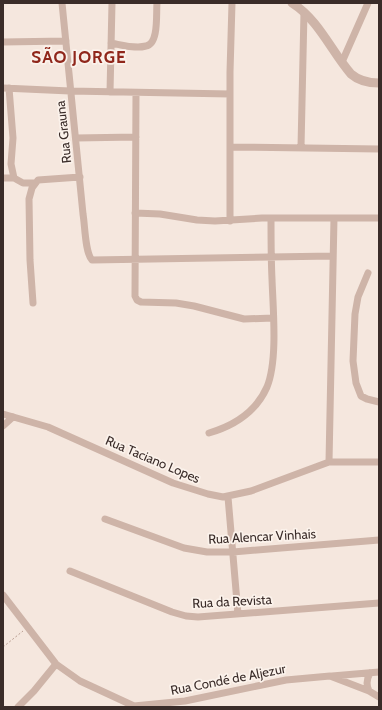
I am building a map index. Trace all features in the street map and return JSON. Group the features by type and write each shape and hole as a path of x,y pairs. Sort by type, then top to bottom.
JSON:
{"street":[{"name":"Rua Grauna","path":"62,3 83,214 90,258 92,260 136,259"},
{"path":"110,92 112,3"},
{"path":"111,43 145,47 152,43 155,32 157,3"},
{"path":"230,221 232,3"},
{"path":"293,3 318,27 351,74 356,78 367,82 379,83"},
{"path":"342,62 368,3"},
{"path":"301,147 304,12"},
{"path":"3,42 66,41"},
{"path":"14,178 11,164 13,138 6,88 136,93 230,94"},
{"path":"136,93 135,296 138,302 176,303 194,306 244,319 273,318"},
{"path":"76,138 136,137"},
{"path":"231,147 379,148"},
{"path":"33,303 30,260 30,191 38,180 80,177"},
{"path":"3,178 14,178 23,183 35,183"},
{"path":"135,213 160,214 207,221 271,218 379,218"},
{"path":"209,433 229,426 250,411 267,387 272,369 273,318 271,218"},
{"path":"329,462 334,218"},
{"path":"136,259 333,256"},
{"path":"368,274 360,290 355,307 353,357 356,384 361,396 367,400 379,402"},
{"name":"Rua Taciano Lopes","path":"3,414 48,427 174,483 208,494 228,497 251,491 329,462 379,462"},
{"path":"3,426 14,417"},
{"path":"228,497 238,614"},
{"name":"Rua Alencar Vinhais","path":"105,519 190,550 207,552 233,552 379,540"},
{"name":"Rua da Revista","path":"70,571 182,615 198,616 238,614 379,603"},
{"name":"Rua Condé de Aljezur","path":"3,595 56,664 80,681 135,706 169,704 201,699 286,680 330,676 369,691 379,697"},
{"path":"18,707 34,691 56,664"},
{"path":"330,676 379,672"},
{"path":"369,691 366,680 370,673"}],"path":[{"path":"3,647 28,628"}],"district":[{"name":"SÃO JORGE","path":"79,57"}]}
